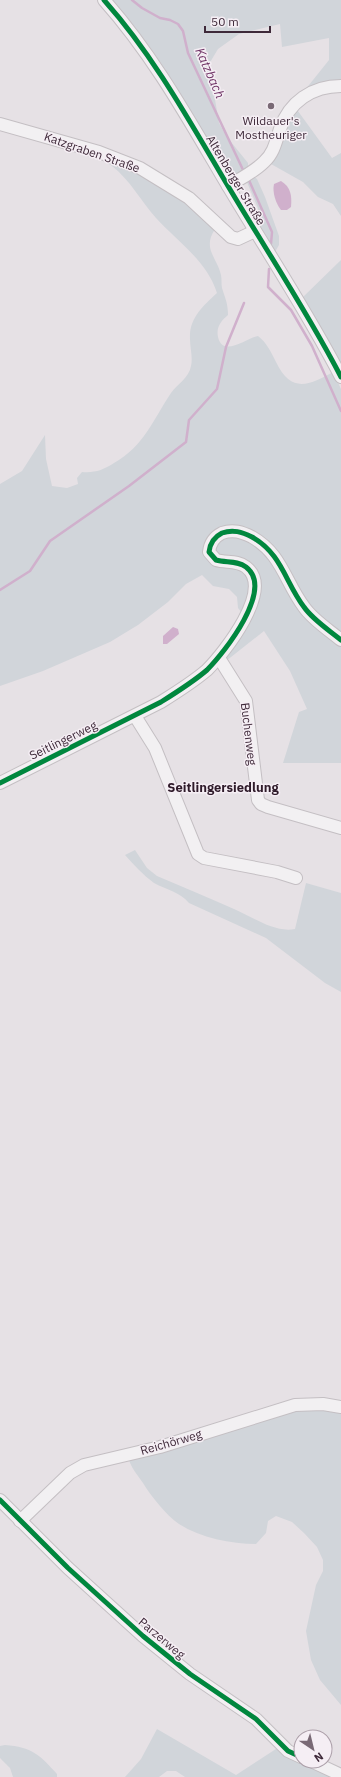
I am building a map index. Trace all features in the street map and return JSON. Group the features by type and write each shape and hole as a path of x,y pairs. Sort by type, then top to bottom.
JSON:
{"street":[{"name":"Altenberger Straße","path":"104,0 133,34 154,65 312,323 341,377"},
{"name":"Altenberger Straße","path":"228,186 264,162 273,150 284,117 300,98 320,89 341,86"},
{"name":"Katzgraben Straße","path":"0,124 99,152 140,168 189,198 230,237 238,239 255,231"},
{"name":"Seitlingerweg","path":"0,783 135,716 186,686 219,658 241,626 253,597 253,579 247,567 240,564 216,560 209,552 213,540 218,535 232,531 240,531 252,537 272,553 285,571 304,607 341,640"},
{"name":"Buchenweg","path":"219,658 246,701 258,800 261,804 268,808 341,828"},
{"path":"135,716 155,748 198,854 204,858 277,872 296,878"},
{"name":"Reichörweg","path":"20,1521 70,1473 84,1465 160,1447 295,1405 310,1404 341,1407"},
{"name":"Parzerweg","path":"0,1500 68,1568 143,1636 190,1674 256,1719 288,1751 293,1753"},
{"path":"328,1769 341,1775"}],"shaded area":[{"path":"112,0 341,0 341,83 301,95 329,60 329,38 282,47 280,24 239,34 218,49 209,64 219,123 227,137 248,163 248,167 238,174 227,175 161,63 138,31"},
{"path":"295,107 332,158 341,153 341,216 333,204 318,197 303,182 271,164"},
{"path":"88,153 105,157 167,186 215,229 211,236 210,248 221,275 222,288 228,311 228,315 218,327 218,337 221,343 225,346 230,346 258,336 266,345 282,372 288,379 301,384 308,383 316,381 333,372 341,389 341,763 283,763 299,712 307,709 290,671 264,631 226,661 225,657 242,613 238,608 237,597 229,589 213,586 202,575 186,584 168,602 138,625 110,642 43,671 0,686 0,484 22,471 45,435 46,459 52,486 67,488 78,484 77,478 82,472 106,468 133,449 147,432 171,393 188,374 192,363 190,332 194,319 202,308 217,293 199,261 156,218 130,184 112,166"},
{"path":"252,175 257,179 265,197 279,236 279,245 275,252 261,228 258,208 246,180"},
{"path":"281,181 289,189 291,196 291,207 287,210 281,210 274,194 274,184"},
{"path":"341,260 341,367 301,299"},
{"path":"173,627 178,629 179,634 167,644 163,644 163,636"},
{"path":"135,850 147,868 157,876 234,909 264,924 279,929 295,929 306,883 341,893 341,992 325,983 266,938 189,903 177,894 154,883 125,855"},
{"path":"297,1408 341,1409 341,1705 320,1680 311,1660 306,1631 316,1585 323,1571 323,1560 317,1547 292,1522 276,1516 268,1521 266,1533 256,1544 237,1543 216,1539 188,1529 169,1516 159,1505 130,1464 128,1456"},
{"path":"157,1729 236,1775 279,1747 293,1755 293,1769 319,1769 334,1777 185,1777 176,1771 167,1771 159,1777 125,1777 141,1759"},
{"path":"5,1745 22,1748 35,1753 51,1767 57,1774 57,1777 13,1777 10,1768 0,1758 0,1746"}],"waterway":[{"name":"Katzbach","path":"132,0 142,8 160,18 170,20 178,24 183,31 188,53 244,172"},
{"name":"Katzbach","path":"248,178 272,232 271,244"},
{"name":"Katzbach","path":"269,269 268,287 291,310 312,346 341,411"},
{"path":"0,590 30,571 50,541 129,486 186,442 189,420 217,389 226,347 244,303"}],"cycle path":[{"path":"104,0 139,44 170,90 300,304 341,377"},
{"path":"0,783 161,702 196,679 215,662 244,620 251,605 255,590 253,577 246,567 235,562 216,560 209,552 213,541 222,533 230,531 241,532 262,544 277,560 298,598 308,612 316,621 341,640"},
{"path":"0,1500 68,1568 143,1636 190,1674 256,1719 288,1751 293,1753"}],"place":[{"name":"Wildauer's Mostheuriger","path":"271,106"}],"district":[{"name":"Seitlingersiedlung","path":"223,787"}]}
